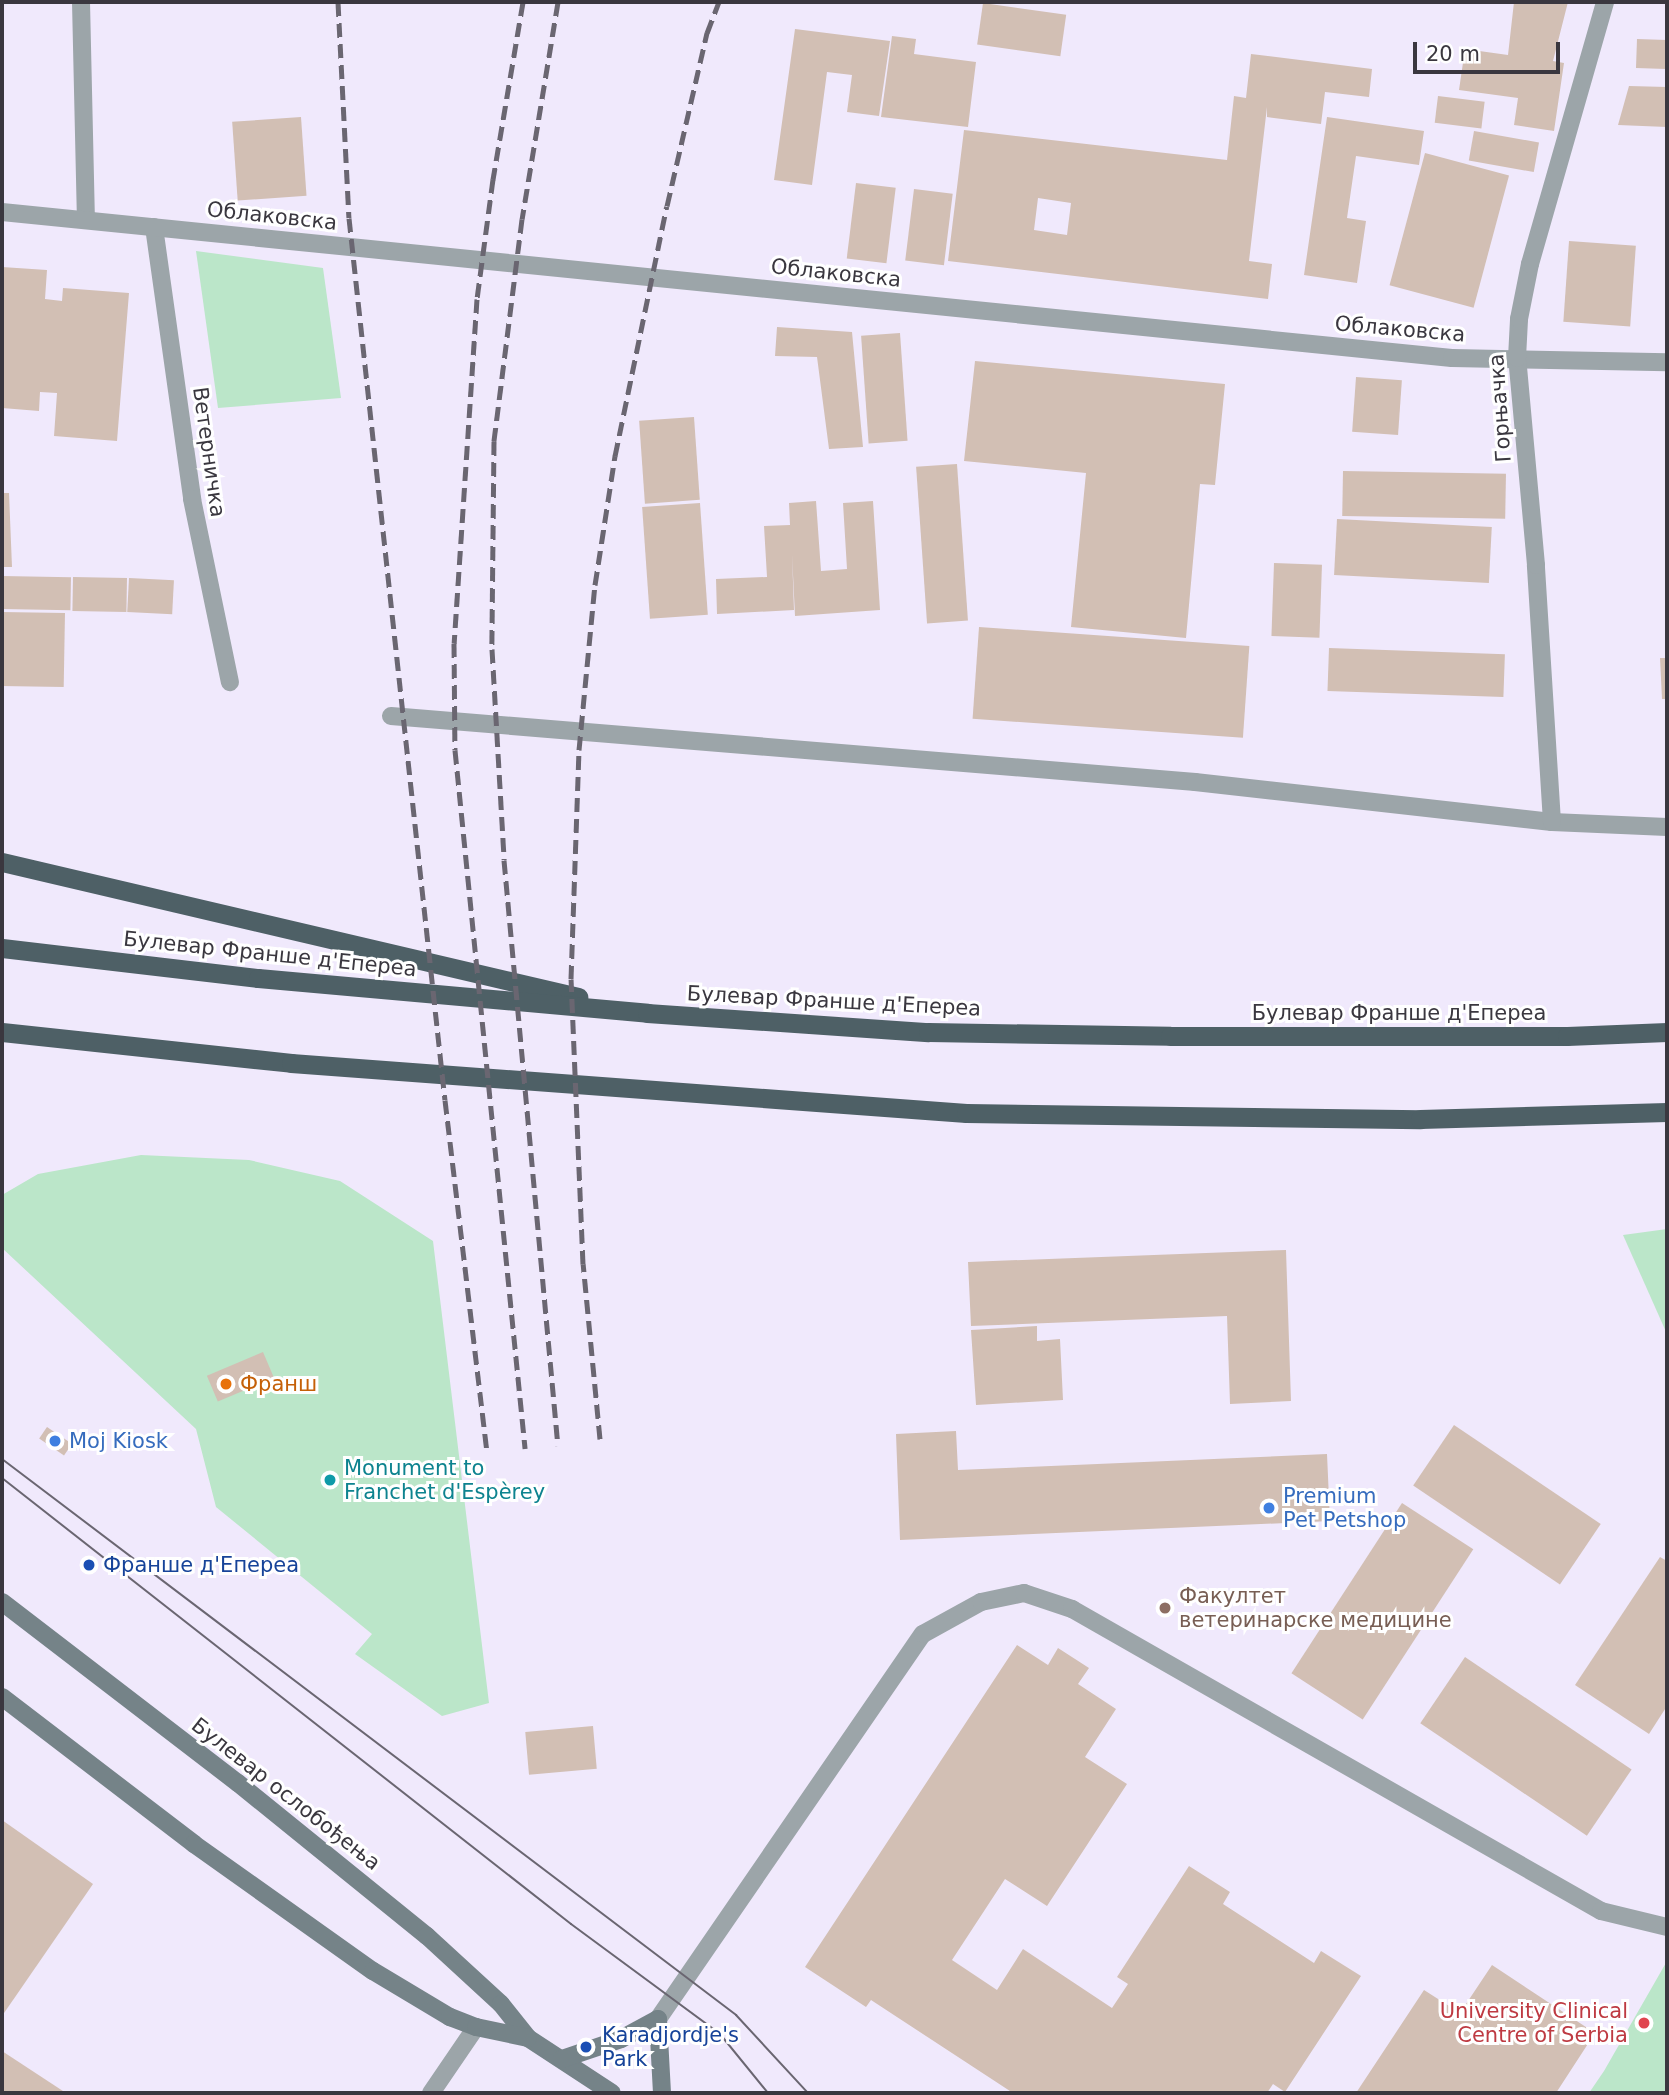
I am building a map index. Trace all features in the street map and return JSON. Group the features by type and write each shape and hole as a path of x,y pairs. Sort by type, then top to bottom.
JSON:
{"highway":[{"path":"2,862 647,1013"},
{"name":"Булевар Франше д'Епереа","path":"2,948 272,979 647,1013 942,1032 1293,1036 1567,1036 1667,1032"},
{"path":"2,1032 304,1064 966,1113 1420,1119 1667,1112"}],"main road":[{"name":"Булевар ослобођења","path":"2,1602 238,1783 427,1936 501,2004 528,2038"},
{"name":"Булевар ослобођења","path":"2,1697 194,1844 373,1971 450,2017 476,2027 528,2038 612,2093"},
{"path":"562,2059 621,2039 658,2019 662,2093"}],"street":[{"path":"81,2 86,220"},
{"name":"Горњачка","path":"1552,822 1536,565 1517,358 1519,319 1530,264 1605,2"},
{"name":"Облаковска","path":"2,212 1439,356 1667,362"},
{"name":"Ветерничка","path":"154,227 192,499 230,682"},
{"path":"391,716 1195,782 1552,822 1667,827"},
{"path":"658,2019 923,1634 981,1602 1024,1593 1072,1609 1601,1911 1667,1927"},
{"path":"431,2093 476,2027"}],"green space":[{"path":"196,251 323,268 341,398 218,408"},
{"path":"141,1155 249,1160 340,1181 433,1241 489,1703 442,1716 355,1654 372,1634 216,1507 196,1429 2,1248 2,1195 38,1174"},
{"path":"1667,1229 1667,1334 1623,1235"},
{"name":"University Clinical Centre of Serbia","path":"1667,1961 1667,2093 1589,2093 1604,2071"}],"building":[{"path":"1514,2 1568,2 1553,61 1564,63 1554,131 1514,125 1518,98 1459,90 1465,49 1508,55"},
{"path":"983,3 1066,15 1060,56 977,45"},
{"path":"795,29 890,41 879,116 847,112 852,75 827,72 812,185 774,180"},
{"path":"892,36 916,39 914,54 976,62 968,127 881,117"},
{"path":"1637,39 1667,40 1666,69 1636,68"},
{"path":"1251,54 1372,69 1369,97 1325,92 1321,124 1267,117 1267,107 1249,261 1272,264 1268,299 948,261 964,130 1227,160 1234,96 1246,98","holes":["1038,198 1071,203 1067,235 1034,230"]},
{"path":"1629,86 1667,87 1667,127 1618,125"},
{"path":"1438,96 1485,102 1481,129 1435,123"},
{"path":"301,117 307,196 238,201 232,122"},
{"path":"1327,117 1424,131 1419,165 1356,156 1347,218 1366,221 1357,283 1304,275"},
{"path":"1474,131 1539,142 1534,172 1469,161"},
{"path":"1425,153 1509,176 1474,308 1390,285"},
{"path":"856,183 896,188 886,263 847,258"},
{"path":"914,189 953,194 944,265 905,260"},
{"path":"1569,241 1636,246 1630,326 1563,322"},
{"path":"2,267 47,270 45,299 62,301 63,288 129,293 117,441 54,436 57,393 40,392 39,411 2,408"},
{"path":"777,327 852,332 863,447 829,449 817,357 775,356"},
{"path":"900,333 908,441 869,443 861,336"},
{"path":"975,361 1225,384 1215,485 1200,484 1186,638 1071,627 1086,473 964,461"},
{"path":"1356,377 1402,380 1398,435 1352,432"},
{"path":"694,417 700,500 645,504 639,421"},
{"path":"957,464 968,621 927,623 916,467"},
{"path":"1343,471 1506,474 1505,519 1342,516"},
{"path":"2,493 9,493 12,567 2,567"},
{"path":"816,501 821,571 847,569 843,503 873,501 880,610 795,616 792,554 794,610 717,614 716,579 767,577 764,526 790,525 789,503"},
{"path":"700,503 708,615 650,619 642,507"},
{"path":"1337,519 1492,527 1489,583 1334,575"},
{"path":"1274,563 1322,565 1319,638 1271,636"},
{"path":"2,576 71,577 70,610 2,609"},
{"path":"73,577 127,578 126,612 72,611"},
{"path":"129,578 174,580 172,614 127,612"},
{"path":"2,612 65,613 64,687 2,686"},
{"path":"979,627 1249,646 1243,738 973,719"},
{"path":"1329,648 1505,654 1503,697 1327,691"},
{"path":"1660,658 1667,658 1667,699 1662,699"},
{"path":"1286,1250 1291,1401 1230,1404 1227,1316 971,1326 968,1262"},
{"path":"1037,1326 1037,1341 1060,1339 1063,1400 976,1405 971,1330"},
{"path":"263,1352 274,1378 218,1402 207,1376"},
{"path":"1454,1425 1601,1524 1560,1584 1413,1486"},
{"name":"Moj Kiosk","path":"47,1427 72,1444 64,1455 39,1439"},
{"path":"956,1431 958,1470 1327,1454 1330,1521 900,1540 896,1434"},
{"path":"1402,1503 1473,1549 1363,1720 1291,1673"},
{"path":"1660,1557 1667,1561 1667,1706 1649,1734 1575,1685"},
{"path":"1017,1645 1048,1665 1058,1648 1089,1668 1078,1684 1116,1709 1085,1757 1127,1784 1047,1906 1005,1879 952,1960 997,1990 1023,1949 1112,2008 1128,1984 1117,1977 1189,1866 1230,1892 1223,1904 1314,1963 1321,1951 1361,1976 1285,2092 1273,2084 1267,2093 1013,2093 871,2000 866,2007 805,1967"},
{"path":"1465,1657 1632,1769 1587,1836 1420,1723"},
{"path":"593,1726 597,1769 529,1775 525,1732"},
{"path":"2,1820 93,1884 2,2016"},
{"path":"1492,1965 1595,2033 1556,2093 1356,2093 1424,1990 1460,2013"},
{"path":"2,2051 66,2093 2,2093"}],"tram line":[{"path":"2,1459 736,2015 808,2093"},
{"path":"2,1478 571,1924 720,2034 768,2093"}],"railway":[{"path":"338,2 349,218 445,1100 487,1451"},
{"path":"523,2 493,179 477,299 454,643 455,750 525,1448"},
{"path":"558,2 522,219 494,441 492,649 504,860 558,1446"},
{"path":"600,1439 583,1264 571,979 579,750 595,585 615,456 667,206 707,33 719,2"}],"place":[{"name":"Франш","path":"226,1384"},
{"name":"Moj Kiosk","path":"55,1441"},
{"name":"Monument to Franchet d'Espèrey","path":"330,1480"},
{"name":"Premium Pet Petshop","path":"1269,1508"},
{"name":"Франше д'Епереа","path":"89,1565"},
{"name":"Факултет ветеринарске медицине","path":"1165,1608"},
{"name":"University Clinical Centre of Serbia","path":"1644,2023"},
{"name":"Karadjordje's Park","path":"586,2047"}]}
